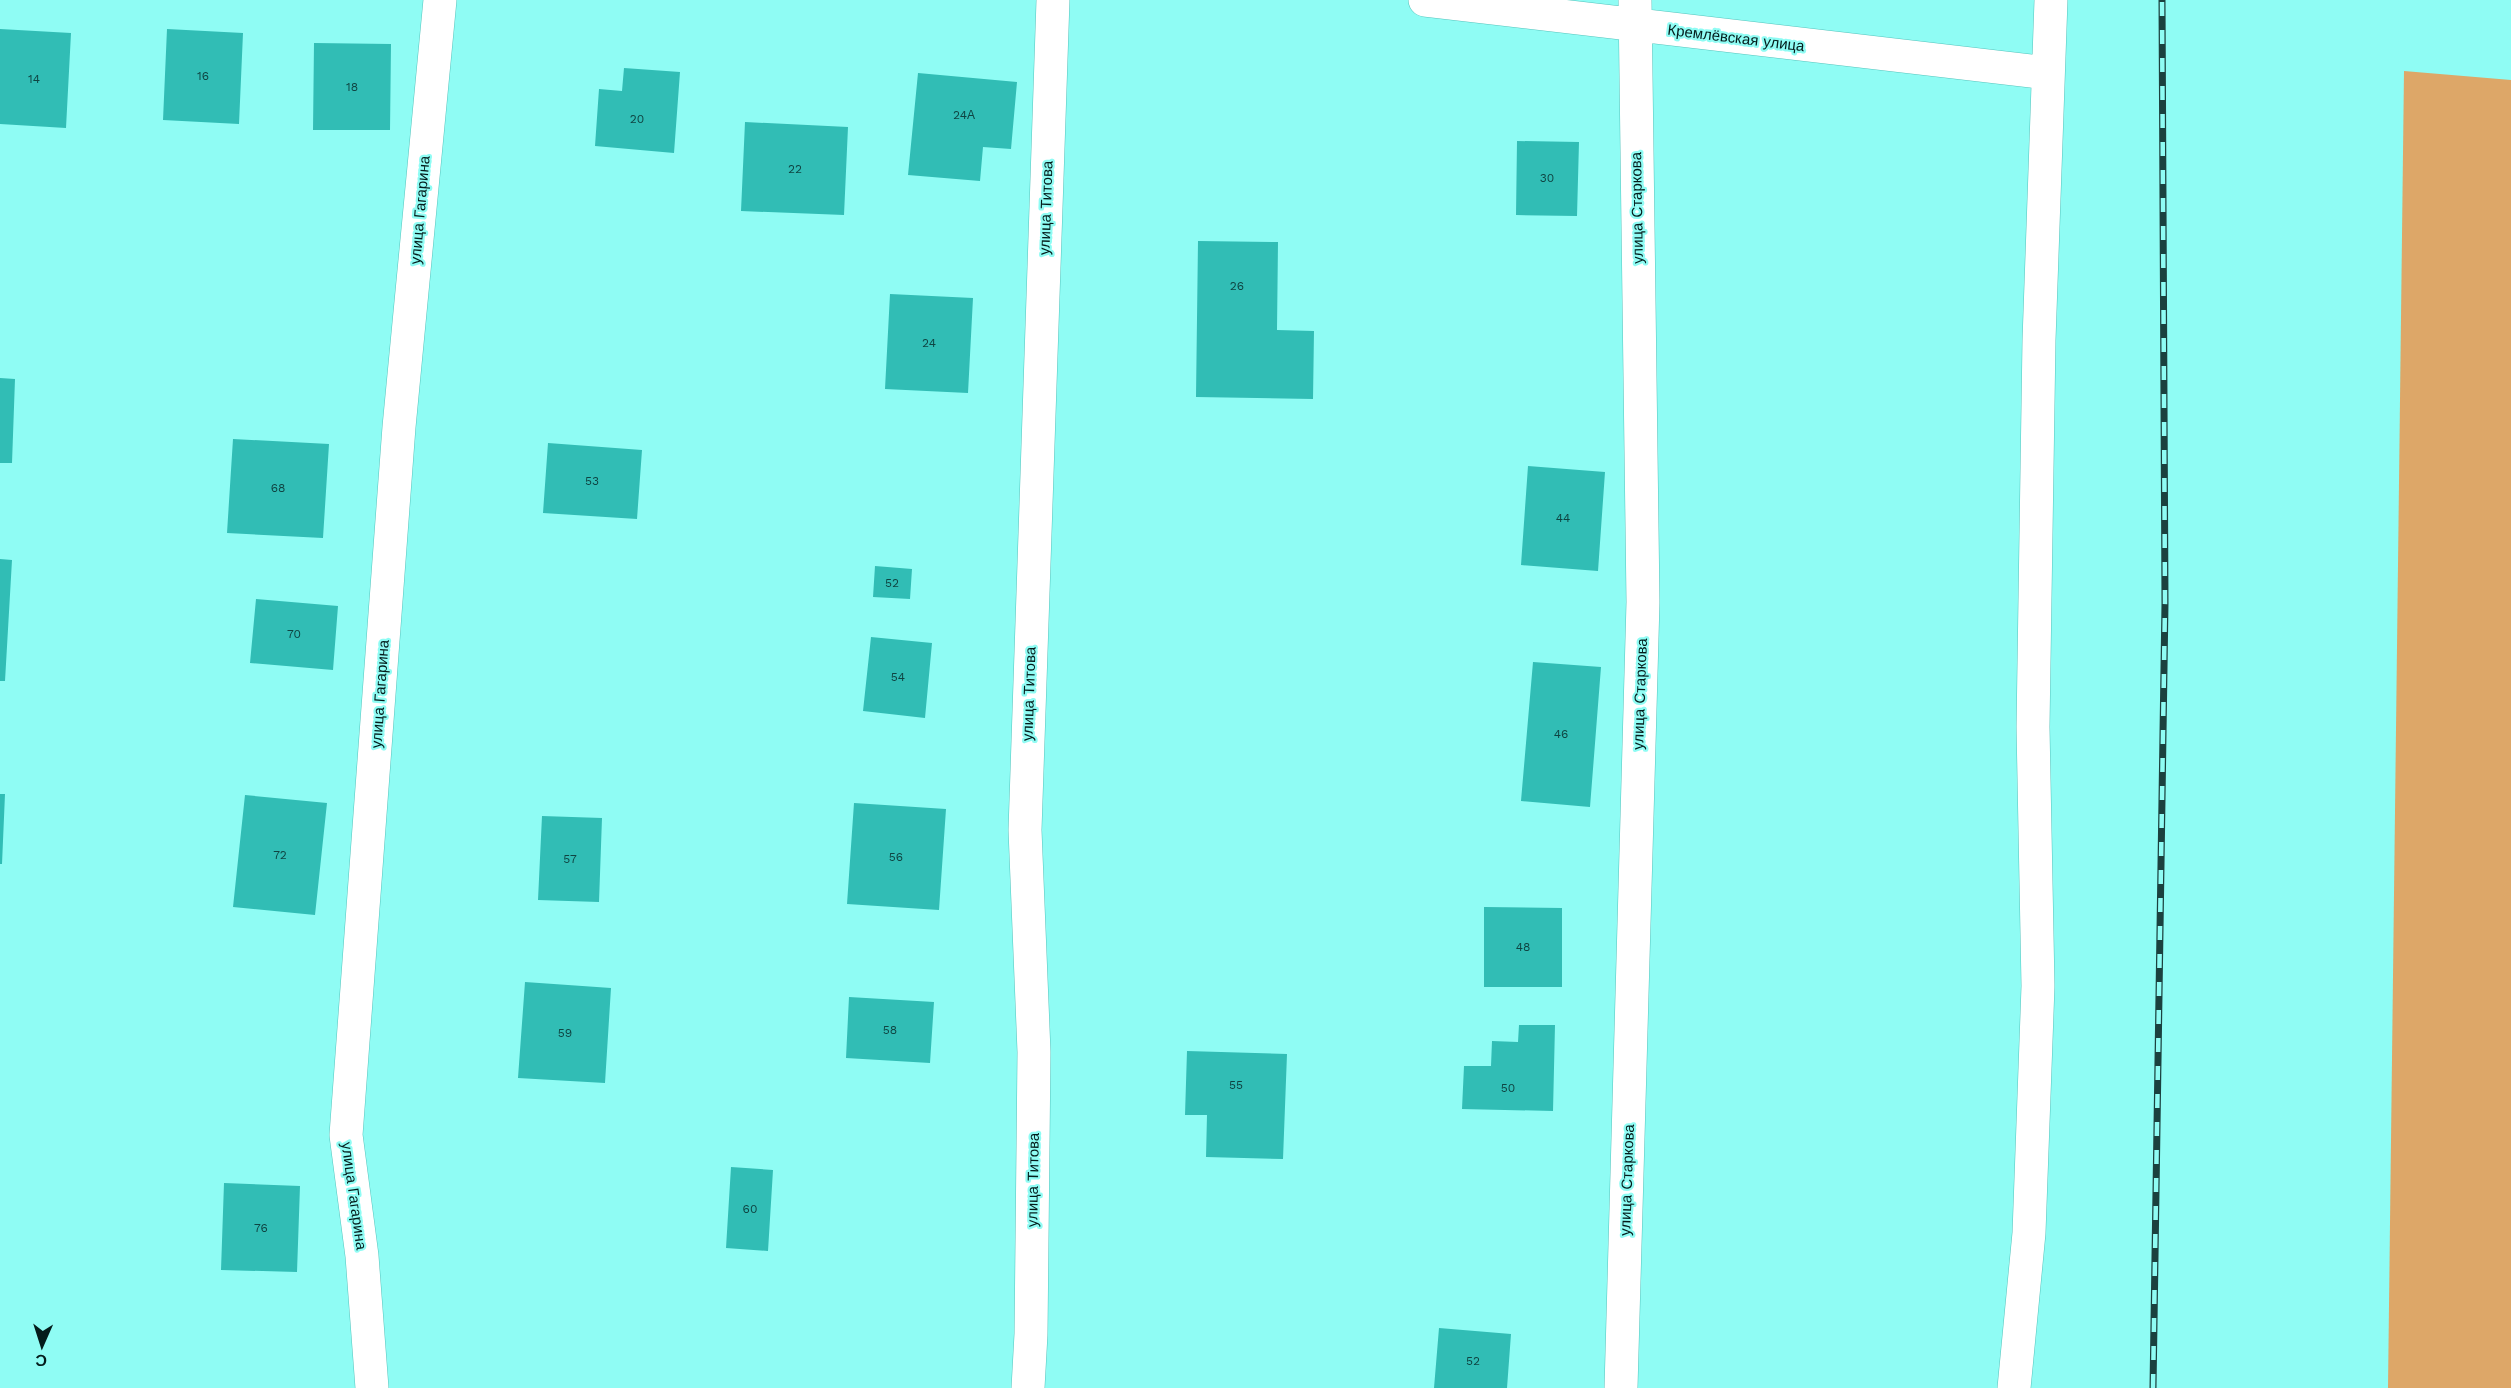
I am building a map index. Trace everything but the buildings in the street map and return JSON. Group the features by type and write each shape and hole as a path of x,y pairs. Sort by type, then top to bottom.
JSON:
{"street":[{"name":"улица Гагарина","path":"372,1388 362,1256 346,1136 399,427 440,0"},
{"name":"улица Титова","path":"1028,1388 1031,1334 1034,1052 1025,830 1053,0"},
{"name":"Кремлёвская улица","path":"1425,0 1635,13 2048,73"},
{"path":"2014,1388 2029,1233 2038,986 2033,727 2039,352 2051,0"},
{"name":"улица Старкова","path":"1622,1388 1643,602 1635,13"}],"shaded area":[{"path":"2404,71 2511,80 2511,1388 2388,1388"}],"railway":[{"path":"2153,1388 2165,603 2162,0"}]}
